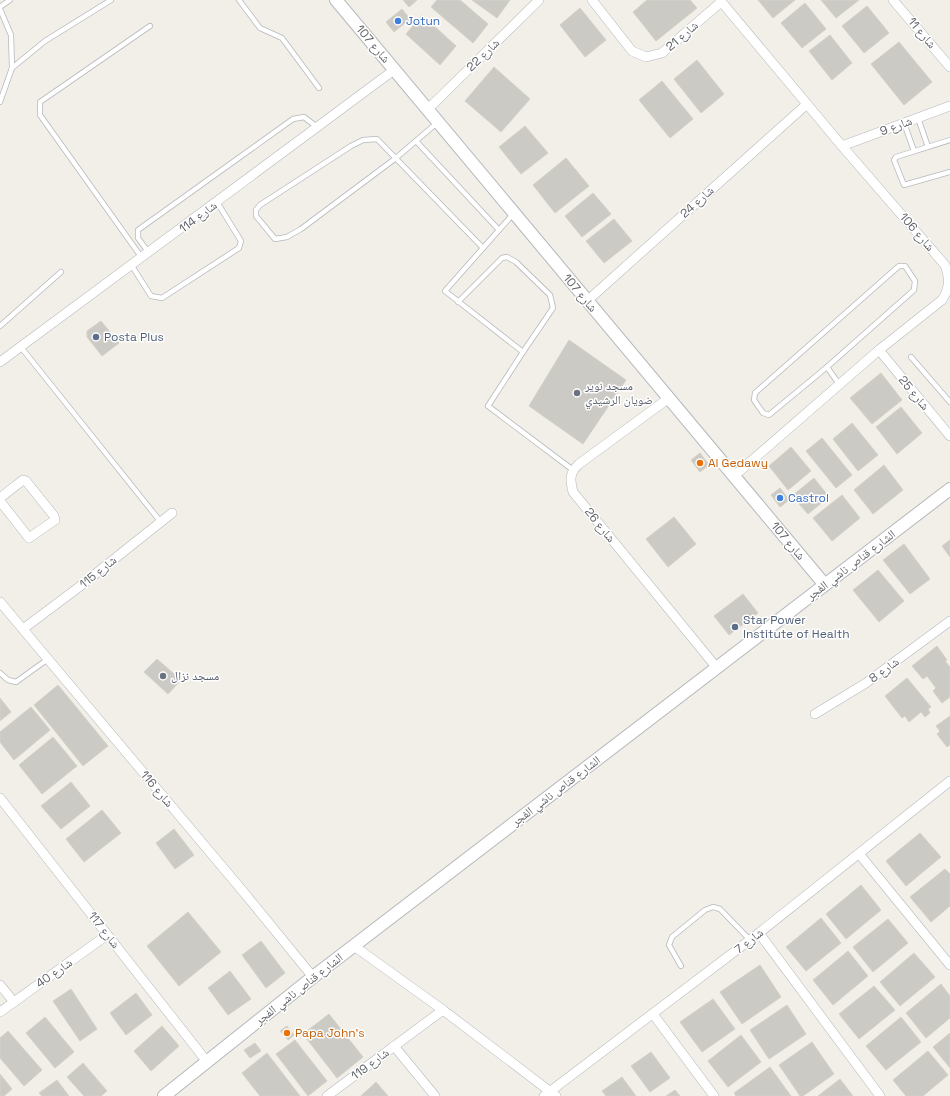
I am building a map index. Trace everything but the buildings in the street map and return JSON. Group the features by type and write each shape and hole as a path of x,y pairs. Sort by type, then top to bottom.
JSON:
{"street":[{"name":"شارع 107","path":"336,0 825,585"},
{"name":"شارع 22","path":"427,110 539,0"},
{"name":"شارع 21","path":"592,0 632,52 646,57 662,53 721,1"},
{"name":"شارع 106","path":"721,1 842,146 945,265 949,278 948,290 942,300 879,350 734,476"},
{"name":"شارع 11","path":"896,1 950,67"},
{"name":"شارع 114","path":"2,358 132,266 394,70"},
{"name":"شارع 24","path":"587,300 807,104"},
{"name":"شارع 9","path":"842,146 950,106"},
{"name":"شارع 25","path":"879,350 950,436"},
{"path":"573,470 669,398"},
{"name":"شارع 26","path":"573,470 570,480 573,492 717,668"},
{"path":"23,480 26,481 54,516 55,520 29,538 0,499 23,480"},
{"name":"الشارع قناص ناشي الفجر","path":"164,1096 208,1063 312,977 950,489"},
{"name":"شارع 115","path":"23,629 79,587 160,521 172,513"},
{"name":"شارع 116","path":"0,602 246,895 312,977"},
{"name":"شارع 8","path":"815,714 866,683 950,621"},
{"name":"شارع 7","path":"550,1094 860,855 950,781"},
{"name":"شارع 117","path":"0,798 208,1063"},
{"path":"860,855 950,965"},
{"path":"759,933 880,1096"},
{"name":"شارع 40","path":"0,1012 107,935"},
{"path":"354,946 443,1010 550,1094"},
{"path":"0,985 14,1002"},
{"name":"شارع 119","path":"327,1096 443,1010"},
{"path":"654,1014 714,1096"},
{"name":"شارع 119","path":"394,1046 435,1096"}],"lane":[{"path":"0,102 12,68 11,35 0,8 10,0"},
{"path":"12,68 45,41 110,0"},
{"path":"239,0 260,28 282,38 319,88"},
{"path":"145,256 40,116 40,102 150,26"},
{"path":"145,256 138,238 138,230 293,119 304,117 317,128"},
{"path":"918,118 928,147"},
{"path":"438,122 396,158 301,229 287,237 275,239 256,216 256,210 260,205 362,140 377,139 396,158 483,248"},
{"path":"904,123 914,151"},
{"path":"416,140 499,230"},
{"path":"950,140 896,157 894,160 904,185 950,172"},
{"path":"132,266 152,296 162,298 239,248 241,241 217,202"},
{"path":"514,213 445,291 523,352"},
{"path":"458,302 502,258 507,257 516,262 550,295 554,308 488,406 573,470"},
{"path":"899,266 905,266 915,281 914,290 827,367 769,415 763,413 754,400 755,393 899,266"},
{"path":"0,326 61,272"},
{"path":"20,346 160,521"},
{"path":"911,357 950,402"},
{"path":"827,367 839,384"},
{"path":"0,673 8,680 16,682 48,659"},
{"path":"681,966 669,945 670,941 672,937 705,910 713,907 720,909 750,940"}],"place":[{"name":"Jotun","path":"398,21"},
{"name":"Posta Plus","path":"96,337"},
{"name":"مسجد نوير ضويان الرشيدي","path":"577,393"},
{"name":"Al Gedawy","path":"700,463"},
{"name":"Castrol","path":"780,498"},
{"name":"Star Power Institute of Health","path":"735,627"},
{"name":"مسجد نزال","path":"163,676"},
{"name":"Papa John's","path":"287,1033"}]}
